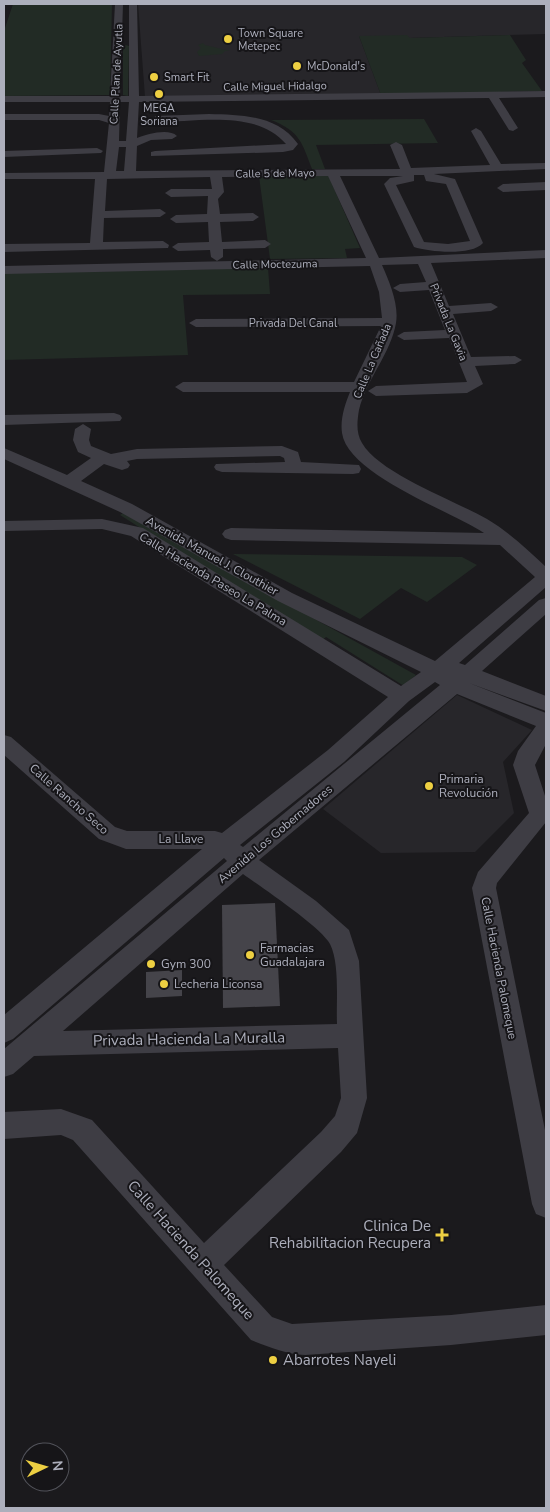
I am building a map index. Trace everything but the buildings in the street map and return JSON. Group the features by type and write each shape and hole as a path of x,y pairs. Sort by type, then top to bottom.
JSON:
{"street":[{"name":"Calle Plan de Ayutla","path":"96,248 98,215 109,179 113,149 119,4"},
{"name":"Calle Plan de Ayutla","path":"130,176 134,99 133,4"},
{"name":"Calle Plan de Ayutla","path":"118,40 134,40"},
{"name":"Calle Miguel Hidalgo","path":"4,99 546,94"},
{"path":"492,95 513,128"},
{"path":"4,118 114,116"},
{"path":"156,119 227,117 251,119 287,137 292,144 289,148 276,149 156,154"},
{"path":"172,120 172,153"},
{"path":"476,131 498,169"},
{"path":"113,149 149,137 172,136"},
{"path":"396,145 410,179 394,180 390,184 420,244 431,248 471,246 477,243 451,181 430,179 427,172"},
{"path":"4,154 97,151"},
{"name":"Calle 5 de Mayo","path":"4,176 109,179 130,176 427,172 546,166"},
{"name":"Calle La Cañada","path":"332,172 384,285 390,322 360,387 350,418 350,434 354,446 367,459 412,488 480,523 505,539 546,577"},
{"path":"218,192 220,175"},
{"path":"212,204 226,196 220,175"},
{"path":"109,179 164,183"},
{"path":"504,188 546,186"},
{"path":"171,193 218,192"},
{"path":"216,252 212,204 213,194 218,192"},
{"path":"98,215 160,213"},
{"path":"176,219 253,217"},
{"path":"4,248 96,248 163,244"},
{"path":"178,247 216,252 265,244"},
{"name":"Calle Moctezuma","path":"4,270 373,262 546,254"},
{"name":"Privada La Gavia","path":"376,391 467,388 475,384 423,259"},
{"path":"400,288 435,286"},
{"path":"445,310 491,307"},
{"name":"Privada Del Canal","path":"196,323 390,322"},
{"path":"404,336 454,334"},
{"path":"466,362 515,360"},
{"path":"183,387 360,387"},
{"path":"4,420 114,418"},
{"path":"83,429 82,444 100,457 123,466 353,469"},
{"name":"Avenida Manuel J. Clouthier","path":"4,453 126,508 285,597 461,679"},
{"path":"62,479 100,457"},
{"name":"Calle Hacienda Paseo La Palma","path":"4,526 102,524 137,532 402,696"},
{"path":"230,534 505,539"},
{"name":"Avenida Los Gobernadores","path":"4,1065 433,666 546,577"},
{"name":"Avenida Los Gobernadores","path":"4,1031 233,852 461,679 546,604"},
{"path":"461,679 546,704"},
{"path":"461,679 546,721"},
{"name":"Calle Hacienda Palomeque","path":"546,728 526,757 524,765 540,813 535,822 486,879 484,888 546,1204"},
{"name":"Calle Rancho Seco","path":"7,752 107,833 126,840 142,840"},
{"name":"La Llave","path":"142,840 204,838 233,852"},
{"path":"204,1264 331,1142 347,1123 354,1098 347,961 340,936 308,908 233,852"},
{"name":"Privada Hacienda La Muralla","path":"28,1044 350,1036"},
{"name":"Calle Hacienda Palomeque","path":"4,1126 60,1122 82,1130 262,1329 292,1339 451,1330 546,1320"}],"shaded area":[{"path":"13,4 112,4 110,95 4,96 4,31"},
{"path":"138,4 546,4 546,34 409,38 359,36 381,95 145,97"},
{"path":"407,35 410,38 510,35 526,60 522,63 542,91 381,95 359,36"},
{"path":"203,43 230,51 225,51 222,54 199,56 197,52 201,48 198,45"},
{"path":"123,46 129,46 128,96 123,95"},
{"path":"424,119 438,143 316,145 325,169 312,169 299,139 294,133 271,120"},
{"path":"328,175 360,248 345,249 347,258 270,259 259,176"},
{"path":"268,268 270,294 183,295 188,355 4,360 4,273"},
{"path":"123,513 416,675 404,686 326,637 320,642 120,515"},
{"path":"233,554 462,557 477,565 427,602 401,588 360,619"},
{"name":"Primaria Revolución","path":"457,695 532,730 503,762 514,813 475,852 381,853 323,809"}],"place":[{"name":"Town Square Metepec","path":"228,39"},
{"name":"McDonald's","path":"297,66"},
{"name":"Smart Fit","path":"154,77"},
{"name":"MEGA Soriana","path":"159,94"},
{"name":"Primaria Revolución","path":"429,786"},
{"name":"Farmacias Guadalajara","path":"250,955"},
{"name":"Gym 300","path":"151,964"},
{"name":"Lecheria Liconsa","path":"164,984"},
{"name":"Clinica De Rehabilitacion Recupera","path":"442,1235"},
{"name":"Abarrotes Nayeli","path":"273,1360"}]}
